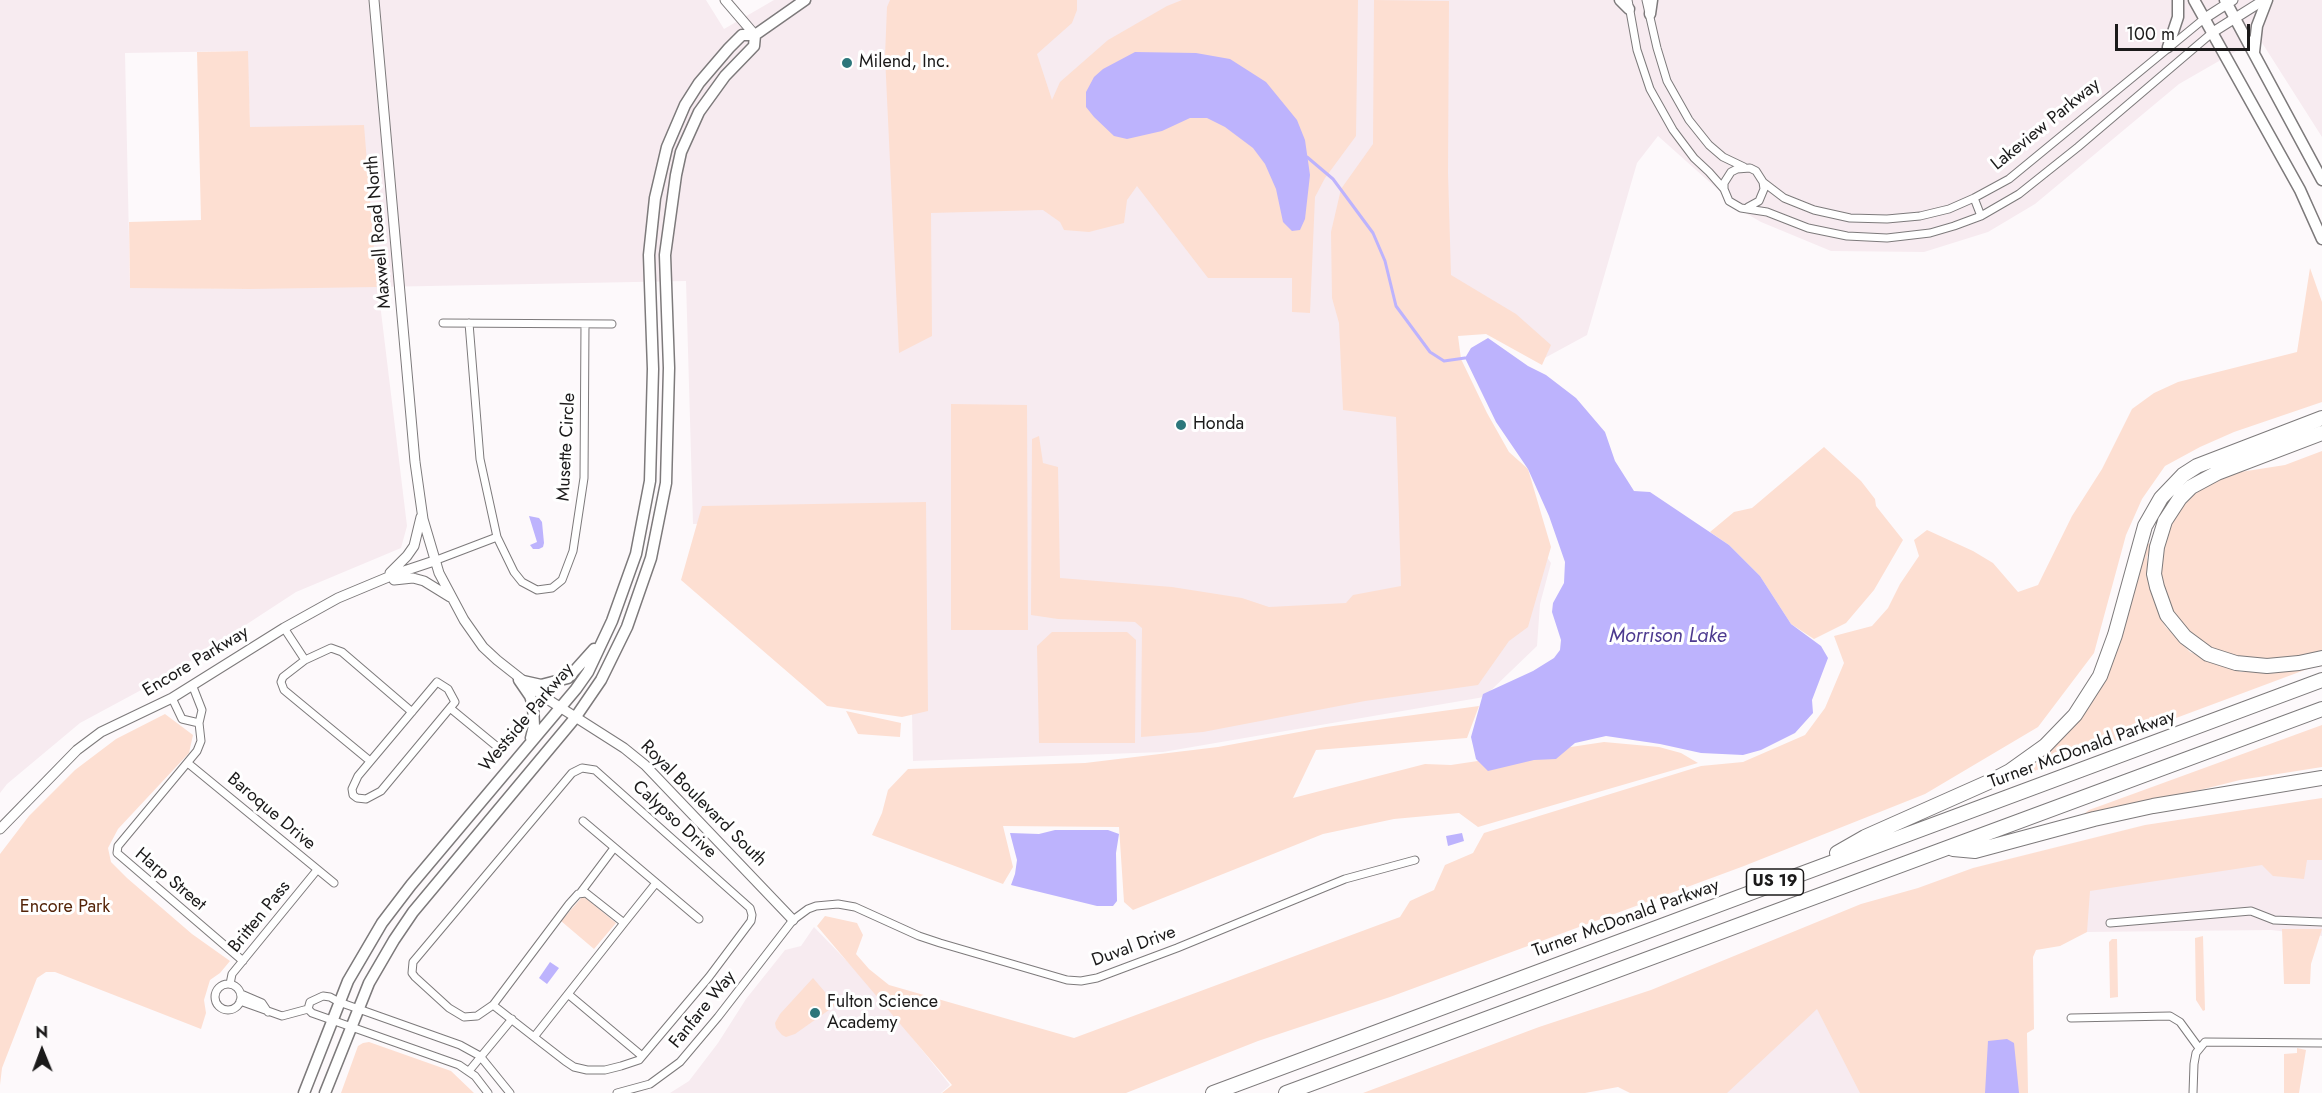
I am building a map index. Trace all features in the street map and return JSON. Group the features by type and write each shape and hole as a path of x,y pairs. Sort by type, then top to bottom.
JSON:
{"highway":[{"path":"1801,873 1865,837 1991,781 2010,771 2045,746 2075,715 2100,676 2115,635 2145,526 2166,492 2183,475 2211,459 2322,418"},
{"path":"2320,434 2217,472 2191,487 2180,498 2165,520 2157,547 2154,574 2167,615 2185,637 2208,654 2236,663 2266,666 2300,663 2322,658"},
{"name":"Turner McDonald Parkway","path":"1213,1093 2322,680"},
{"name":"US 19","path":"1286,1093 2322,709"},
{"path":"1948,848 1975,851 2094,819 2153,806 2322,778"}],"main road":[{"name":"Westside Parkway","path":"304,1093 339,1002 360,959 390,911 576,689 588,672 609,630 636,554 650,481 653,369 649,255 655,198 667,147 699,83 742,35 755,34 805,0"},
{"path":"1620,0 1628,4"},
{"path":"1650,14 1652,0"},
{"path":"2168,47 2178,17 2178,0"},
{"path":"2194,0 2300,190 2322,239"},
{"path":"2254,52 2265,0"},
{"path":"2228,1 2322,180"},
{"name":"Westside Parkway","path":"325,1093 350,1026 377,967 413,912 575,718 601,680 627,627 651,558 666,483 669,427 665,255 670,201 681,152 699,112 712,92 754,46 755,34"},
{"path":"520,679 541,685 568,678 609,630"},
{"path":"520,679 533,705 534,726 529,743"}],"street":[{"name":"Maxwell Road North","path":"374,0 415,462"},
{"path":"725,0 755,34"},
{"path":"1646,0 1667,81 1689,120 1709,145 1723,157 1744,168 1756,171 1763,182 1764,189 1759,201 1748,207 1734,206 1725,196 1727,177 1731,172 1744,168"},
{"path":"2213,32 2265,0"},
{"name":"Lakeview Parkway","path":"1763,182 1784,198 1814,210 1850,218 1887,219 1920,216 1948,209 2009,179 2168,47 2228,1"},
{"path":"1628,4 1637,50 1650,89 1680,140 1724,189"},
{"name":"Lakeview Parkway","path":"1748,207 1808,228 1847,236 1887,238 1930,233 1981,216 2019,194 2057,165 2213,32"},
{"path":"1974,198 1981,216"},
{"path":"443,323 612,324"},
{"name":"Musette Circle","path":"469,323 480,459 497,537 514,572 522,582 537,590 552,588 562,580 573,550 584,478 585,324"},
{"name":"Royal Boulevard South","path":"415,462 422,511 434,561 464,621 483,646 520,679 575,718 624,748 645,765 793,920"},
{"path":"384,578 414,546 422,511"},
{"path":"434,561 497,537"},
{"name":"Encore Parkway","path":"0,829 77,750 101,732 192,687 284,628 346,595 384,578 434,561"},
{"path":"346,595 402,578 413,578 424,581 452,598"},
{"path":"284,628 305,660"},
{"path":"370,761 284,690 281,682 283,677 305,660 331,648 342,652 412,712"},
{"path":"437,682 448,689 455,702 450,708 381,791 366,799 353,795 353,784 370,761 437,682"},
{"name":"Harp Street","path":"192,687 202,710 199,723 201,741 198,751 118,846 117,853 243,961"},
{"path":"172,698 182,719 199,723"},
{"path":"450,708 495,746"},
{"name":"Baroque Drive","path":"189,764 334,883"},
{"name":"Calypso Drive","path":"582,768 595,770 750,908 752,915 748,927 639,1059 605,1070 587,1070 565,1061 493,1005 477,1016 468,1018 457,1014 415,977 412,973 412,962 572,773 582,768"},
{"path":"583,821 699,919"},
{"path":"493,1005 614,848"},
{"name":"Duval Drive","path":"793,920 816,906 838,904 855,907 940,943 1067,980 1081,981 1097,978 1177,948 1346,879 1415,860"},
{"name":"Britten Pass","path":"230,984 232,974 317,870"},
{"path":"534,1037 656,883"},
{"path":"581,892 586,893 624,923"},
{"path":"2110,923 2251,911 2274,920 2322,922"},
{"name":"Fanfare Way","path":"618,1093 650,1084 680,1062 793,920"},
{"path":"241,997 237,1007 229,1010 218,1004 216,992 222,986 230,984 237,988 241,997 268,1012 282,1016 308,1009 315,998 322,996 460,1045 480,1056 510,1093"},
{"path":"568,994 642,1056"},
{"path":"308,1009 312,1013 449,1060 469,1071 488,1093"},
{"path":"2071,1018 2170,1016 2180,1022 2199,1048"},
{"path":"469,1071 512,1019"},
{"path":"2193,1093 2193,1064 2199,1048 2205,1042 2321,1043"}],"shaded area":[{"path":"0,0 706,0 724,29 774,0 2322,0 2322,137 2259,38 2179,84 2035,204 1988,232 1924,252 1831,251 1761,222 1742,211 1658,136 1637,163 1587,335 1541,360 1478,320 1449,343 1528,530 1551,563 1540,604 1537,646 1484,697 1163,752 913,761 908,519 693,524 686,281 378,287 407,526 401,548 296,592 169,675 80,723 7,784 0,793","holes":["247,51 250,127 250,289 130,287 125,53"]},
{"path":"2322,813 2322,936 2271,930 2087,932 2072,860"},
{"name":"Fulton Science Academy","path":"814,927 871,986 950,1085 941,1093 670,1093 689,1081 718,1043 746,999 785,950 801,946"},
{"path":"1820,995 1870,1093 1711,1093"}],"green space":[{"path":"890,0 1077,0 1077,10 1072,23 1037,54 1052,100 1060,82 1108,40 1167,6 1182,0 1358,0 1356,136 1325,178 1315,197 1310,313 1292,312 1292,278 1208,278 1137,186 1127,200 1124,223 1089,232 1064,230 1060,222 1043,210 931,213 932,336 899,353 885,56 887,7"},
{"path":"1374,0 1449,1 1448,173 1451,275 1516,314 1551,345 1542,365 1486,334 1458,336 1461,359 1487,413 1509,452 1528,469 1551,547 1528,627 1509,641 1478,685 1365,701 1203,732 1141,737 1142,628 1135,622 1058,619 1031,615 1032,439 1039,436 1043,463 1058,467 1060,578 1172,587 1242,598 1269,607 1346,603 1353,595 1401,586 1396,417 1343,410 1339,323 1332,298 1331,232 1341,189 1373,144"},
{"path":"248,51 250,127 364,125 377,287 130,288 129,222 201,220 197,52"},
{"path":"2310,268 2322,302 2322,402 2234,432 2165,466 2142,499 2126,535 2094,653 2038,727 1925,794 1744,866 1390,997 1258,1041 1126,1093 942,1093 952,1085 817,926 825,916 857,923 863,935 856,954 869,969 889,985 1074,1038 1400,917 1410,901 1434,890 1445,865 1473,853 1484,833 1701,766 1743,762 1805,735 1825,708 1844,663 1834,636 1872,626 1888,608 1900,584 1919,556 1914,540 1927,530 1993,563 2018,592 2038,585 2072,516 2102,469 2132,409 2154,393 2178,382 2297,352"},
{"path":"951,404 1027,405 1028,630 951,630"},
{"path":"1824,447 1861,481 1875,499 1876,506 1903,540 1874,590 1846,623 1814,639 1791,624 1760,576 1729,545 1710,532 1734,512 1752,508"},
{"path":"2322,451 2322,651 2302,657 2251,661 2207,648 2175,618 2161,586 2161,545 2175,515 2200,488 2234,473 2285,465"},
{"path":"926,502 928,711 902,717 827,706 681,580 702,506"},
{"path":"2144,543 2152,544 2147,557 2151,591 2165,626 2190,652 2241,672 2310,668 2010,780 2009,776 2026,767 2062,738 2104,681 2125,627"},
{"path":"1052,632 1127,632 1136,640 1135,743 1039,743 1037,646"},
{"path":"1479,706 1467,738 1316,750 1293,798 1425,764 1451,765 1604,742 1659,747 1681,753 1698,763 1478,827 1459,813 1394,819 1323,834 1133,910 1124,902 1119,827 1003,826 1013,867 1003,884 872,835 882,813 888,790 908,769 1085,763 1218,747 1326,727"},
{"path":"846,711 901,723 900,737 858,734"},
{"name":"Encore Park","path":"165,714 193,735 189,753 118,829 108,848 111,862 127,878 192,934 230,961 220,973 210,980 204,1000 206,1013 201,1029 55,972 46,972 37,978 2,1068 0,1085 0,854 29,816 75,770 116,739"},
{"path":"2322,725 2322,767 2240,780 2148,803 2081,816 2089,810"},
{"path":"2322,798 2322,860 2307,860 2304,879 2273,876 2262,865 2090,891 2087,932 2060,946 2036,950 2033,957 2034,1029 2027,1033 2028,1093 1860,1093 1817,1009 1727,1093 1630,1093 1618,1087 1585,1093 1363,1093 1539,1027 1651,990 1861,904 1918,888 1973,868 2145,825"},
{"path":"583,896 616,923 594,949 561,921"},
{"path":"2282,929 2322,929 2311,964 2310,984 2284,984"},
{"path":"2203,936 2205,1010 2203,1011 2196,1000 2195,938"},
{"path":"2117,939 2118,997 2110,998 2109,942"},
{"path":"813,978 836,1005 795,1034 786,1037 782,1035 775,1023 780,1014"},
{"path":"369,1042 451,1071 474,1093 341,1093 358,1046"},
{"path":"2297,1048 2306,1050 2299,1093 2284,1093 2284,1054 2297,1053"}],"water":[{"path":"1135,52 1196,53 1230,59 1266,82 1297,120 1305,140 1310,175 1305,219 1300,230 1292,231 1283,222 1276,189 1265,164 1253,148 1225,127 1207,118 1190,118 1162,131 1127,139 1114,136 1094,117 1086,107 1086,92 1094,77 1103,69"},
{"name":"Morrison Lake","path":"1488,338 1528,366 1546,375 1576,398 1605,432 1615,461 1634,491 1650,492 1729,545 1760,576 1791,624 1821,646 1828,658 1812,700 1813,713 1795,733 1761,750 1743,755 1701,753 1606,736 1575,743 1556,759 1534,760 1488,771 1476,759 1471,737 1483,694 1533,671 1554,658 1560,650 1561,640 1552,612 1553,603 1564,583 1565,562 1549,516 1528,469 1496,422 1465,358 1471,348"},
{"path":"529,516 539,518 542,522 544,543 539,549 533,549 530,545 537,542"},
{"path":"1055,830 1108,830 1119,834 1116,853 1117,901 1113,906 1097,906 1011,885 1017,860 1010,833 1039,834"},
{"path":"1462,833 1464,841 1448,846 1446,836"},
{"path":"550,962 559,968 547,984 539,978"},
{"path":"2007,1039 2014,1043 2019,1093 1985,1093 1988,1041"}],"waterway":[{"path":"1307,157 1333,179 1373,233 1385,261 1396,306 1430,352 1444,361 1465,358"}],"place":[{"name":"Milend, Inc.","path":"847,63"},
{"name":"Honda","path":"1181,425"},
{"name":"Fulton Science Academy","path":"815,1013"}]}
